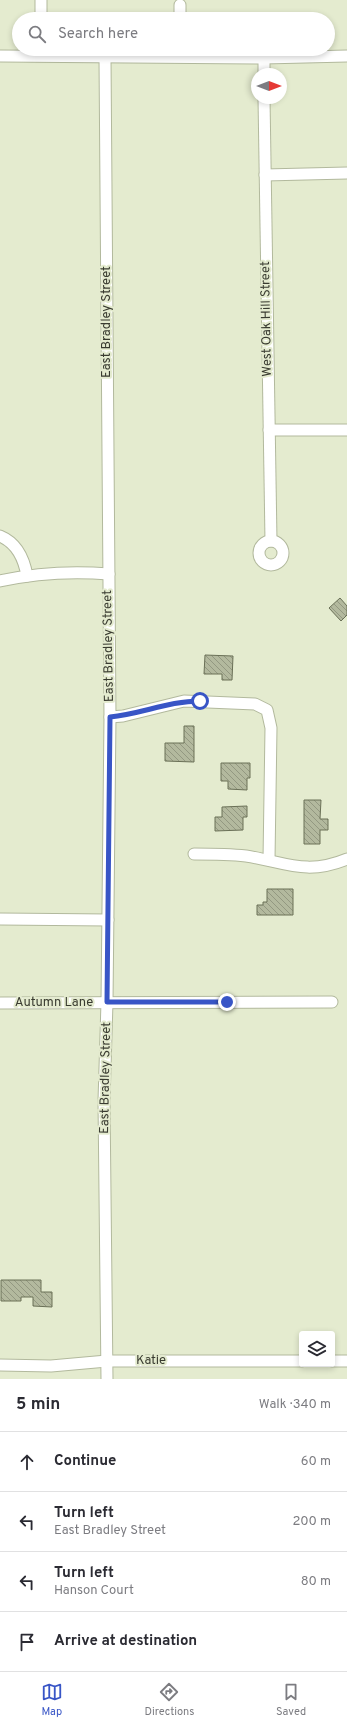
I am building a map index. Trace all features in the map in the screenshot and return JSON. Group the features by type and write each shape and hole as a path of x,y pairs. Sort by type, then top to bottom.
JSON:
{"street":[{"path":"41,0 41,12"},
{"path":"180,5 180,12"},
{"path":"0,56 12,55"},
{"path":"84,56 105,58 135,56"},
{"path":"230,56 264,58 347,56"},
{"name":"East Bradley Street","path":"105,58 110,717 107,1002 104,1101 107,1379"},
{"path":"264,58 264,68"},
{"name":"West Oak Hill Street","path":"264,104 271,541"},
{"path":"265,175 347,173"},
{"path":"269,430 347,430"},
{"path":"0,536 8,539 16,547 26,566 27,576"},
{"path":"0,581 27,576 86,572 109,574"},
{"path":"110,717 123,716 184,701 255,704 267,710 272,728 269,860"},
{"path":"194,854 230,854 269,860 298,868 317,868 333,865 347,859"},
{"path":"0,919 108,920"},
{"name":"Autumn Lane","path":"0,1003 332,1002"},
{"name":"Katie","path":"0,1366 51,1366 107,1361 299,1361"},
{"path":"335,1361 347,1361"}],"building":[{"path":"340,598 347,606 347,615 341,621 329,608"},
{"path":"205,655 233,656 232,680 222,680 222,674 204,674"},
{"path":"184,726 194,726 194,762 165,761 165,743 184,743"},
{"path":"221,763 250,763 250,778 247,778 247,790 228,789 228,781 221,781"},
{"path":"304,800 321,800 320,819 328,819 328,830 320,830 320,844 304,844"},
{"path":"247,806 247,817 243,817 243,830 215,831 215,817 222,817 222,807"},
{"path":"267,889 293,889 293,915 257,915 257,905 263,905 263,902 267,902"},
{"path":"1,1280 41,1280 41,1292 52,1292 52,1307 33,1306 33,1297 21,1297 21,1301 1,1301"}],"route":[{"path":"200,701 184,701 123,716 110,717 107,1002 227,1002"}]}
